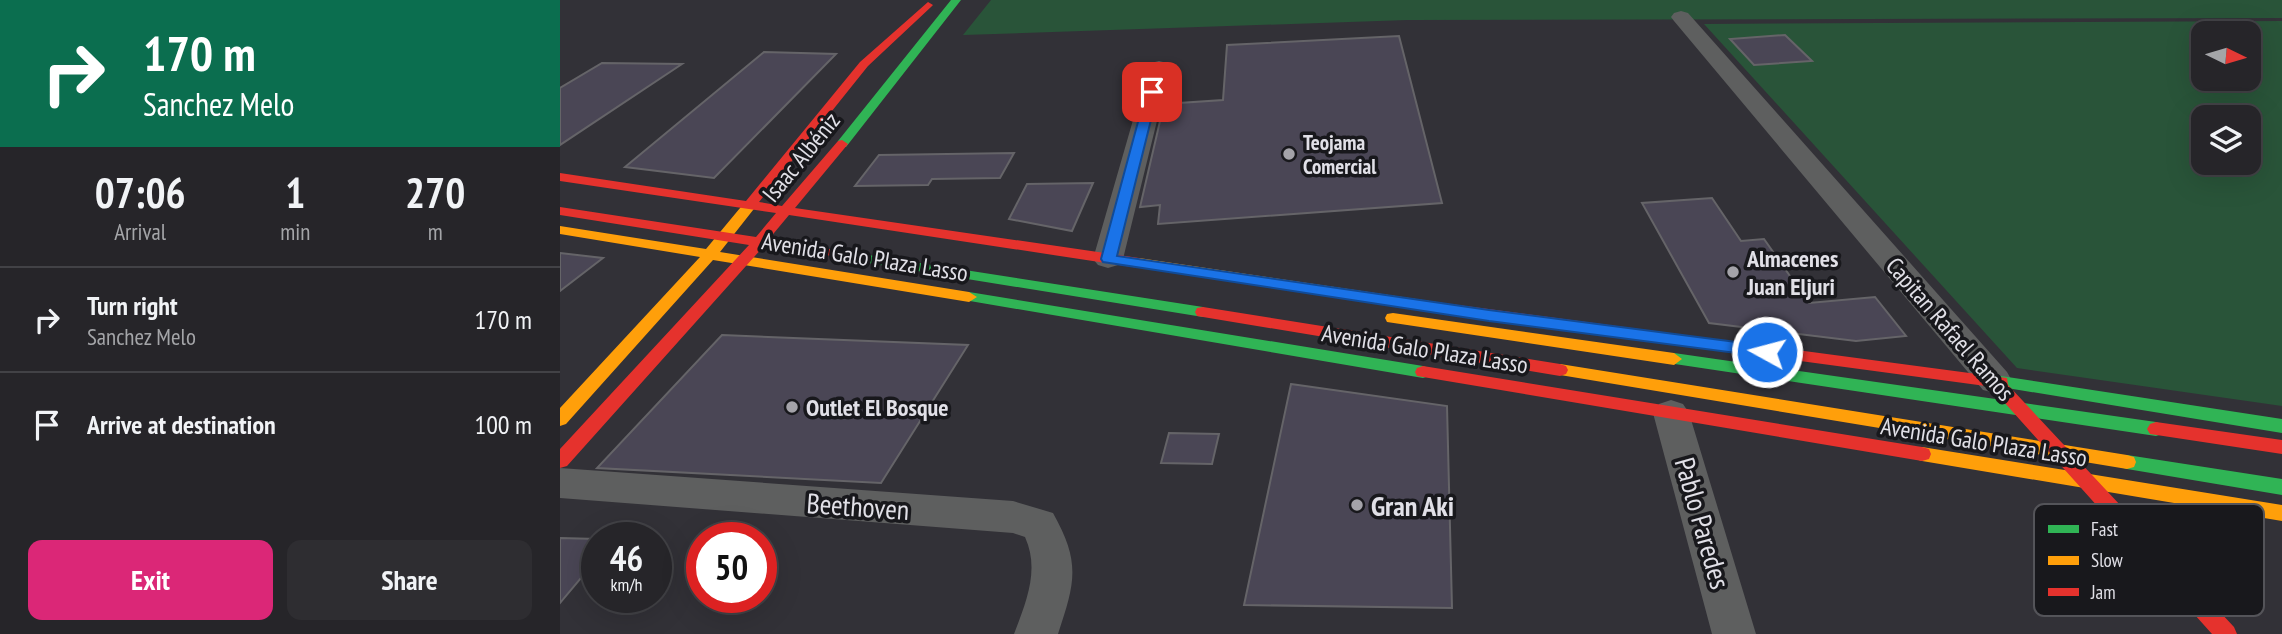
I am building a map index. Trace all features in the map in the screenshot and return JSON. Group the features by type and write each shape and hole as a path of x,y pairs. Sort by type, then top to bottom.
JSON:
{"main road":[{"name":"Isaac Albéniz","path":"560,419 656,318 710,255 863,64 933,0"},
{"name":"Isaac Albéniz","path":"560,461 759,244 956,0"},
{"name":"Avenida Galo Plaza Lasso","path":"560,177 1489,315 1995,381 2282,426"},
{"name":"Avenida Galo Plaza Lasso","path":"573,197 920,251"},
{"name":"Avenida Galo Plaza Lasso","path":"560,211 759,244 993,278 2282,487"},
{"name":"Avenida Galo Plaza Lasso","path":"560,230 2225,504"},
{"name":"Avenida Galo Plaza Lasso","path":"1376,316 2282,447"},
{"name":"Capitan Rafael Ramos","path":"1995,381 2106,504"},
{"name":"Avenida Galo Plaza Lasso","path":"2264,510 2282,513"},
{"name":"Capitan Rafael Ramos","path":"2209,616 2226,634"}],"street":[{"name":"Capitan Rafael Ramos","path":"1681,17 1995,381"},
{"path":"1108,259 1158,68"},
{"name":"Pablo Paredes","path":"1671,413 1734,634"},
{"name":"Beethoven","path":"560,483 1013,517 1039,525 1050,542 1054,582 1037,634"}],"green space":[{"path":"991,0 2282,0 2282,18 1407,20 963,35"},
{"path":"2191,21 2191,91 2261,91 2261,21 2282,21 2282,406 2017,368 1704,24"}],"building":[{"path":"1785,35 1812,61 1754,65 1730,39"},
{"name":"Teojama Comercial","path":"1399,36 1442,203 1158,224 1160,205 1140,207 1164,104 1223,100 1227,45"},
{"path":"764,52 836,54 714,178 625,167"},
{"path":"602,63 682,64 560,145 560,88"},
{"path":"1014,153 1000,178 932,179 928,185 855,186 879,155"},
{"path":"1093,183 1072,231 1009,219 1027,184"},
{"name":"Almacenes Juan Eljuri","path":"1712,198 1741,241 1764,239 1809,303 1875,297 1906,336 1856,341 1709,323 1642,203"},
{"path":"560,253 603,258 560,291"},
{"name":"Outlet El Bosque","path":"722,335 968,345 881,483 597,468"},
{"name":"Gran Aki","path":"1291,384 1447,406 1452,608 1244,605"},
{"path":"1169,433 1219,434 1212,464 1161,463"},
{"path":"560,538 581,539 581,578 560,603"}],"traffic: fast":[{"path":"842,144 956,0"},
{"path":"836,254 1203,312"},
{"path":"969,297 1423,372"},
{"path":"1674,359 2156,429"},
{"path":"2001,382 2282,426"},
{"path":"2127,462 2282,487"}],"traffic: slow":[{"path":"560,419 689,280 750,205"},
{"path":"560,230 969,297"},
{"path":"1139,263 1443,308"},
{"path":"1393,318 1674,359"},
{"path":"1560,370 2127,462"},
{"path":"1922,454 2227,504"},
{"path":"2264,510 2282,513"}],"traffic: jam":[{"path":"750,205 864,64 928,5"},
{"path":"560,461 724,284 842,144"},
{"path":"560,177 1139,263"},
{"path":"560,211 836,254"},
{"path":"1443,308 2001,382"},
{"path":"1203,312 1560,370"},
{"path":"1423,372 1922,454"},
{"path":"2001,388 2107,504"},
{"path":"2156,429 2282,447"},
{"path":"2210,616 2226,634"}],"place":[{"name":"Teojama Comercial","path":"1289,154"},
{"name":"Almacenes Juan Eljuri","path":"1733,272"},
{"name":"Outlet El Bosque","path":"792,407"},
{"name":"Gran Aki","path":"1357,505"}],"route":[{"path":"1152,92 1108,259 1489,315 1767,352"}]}
